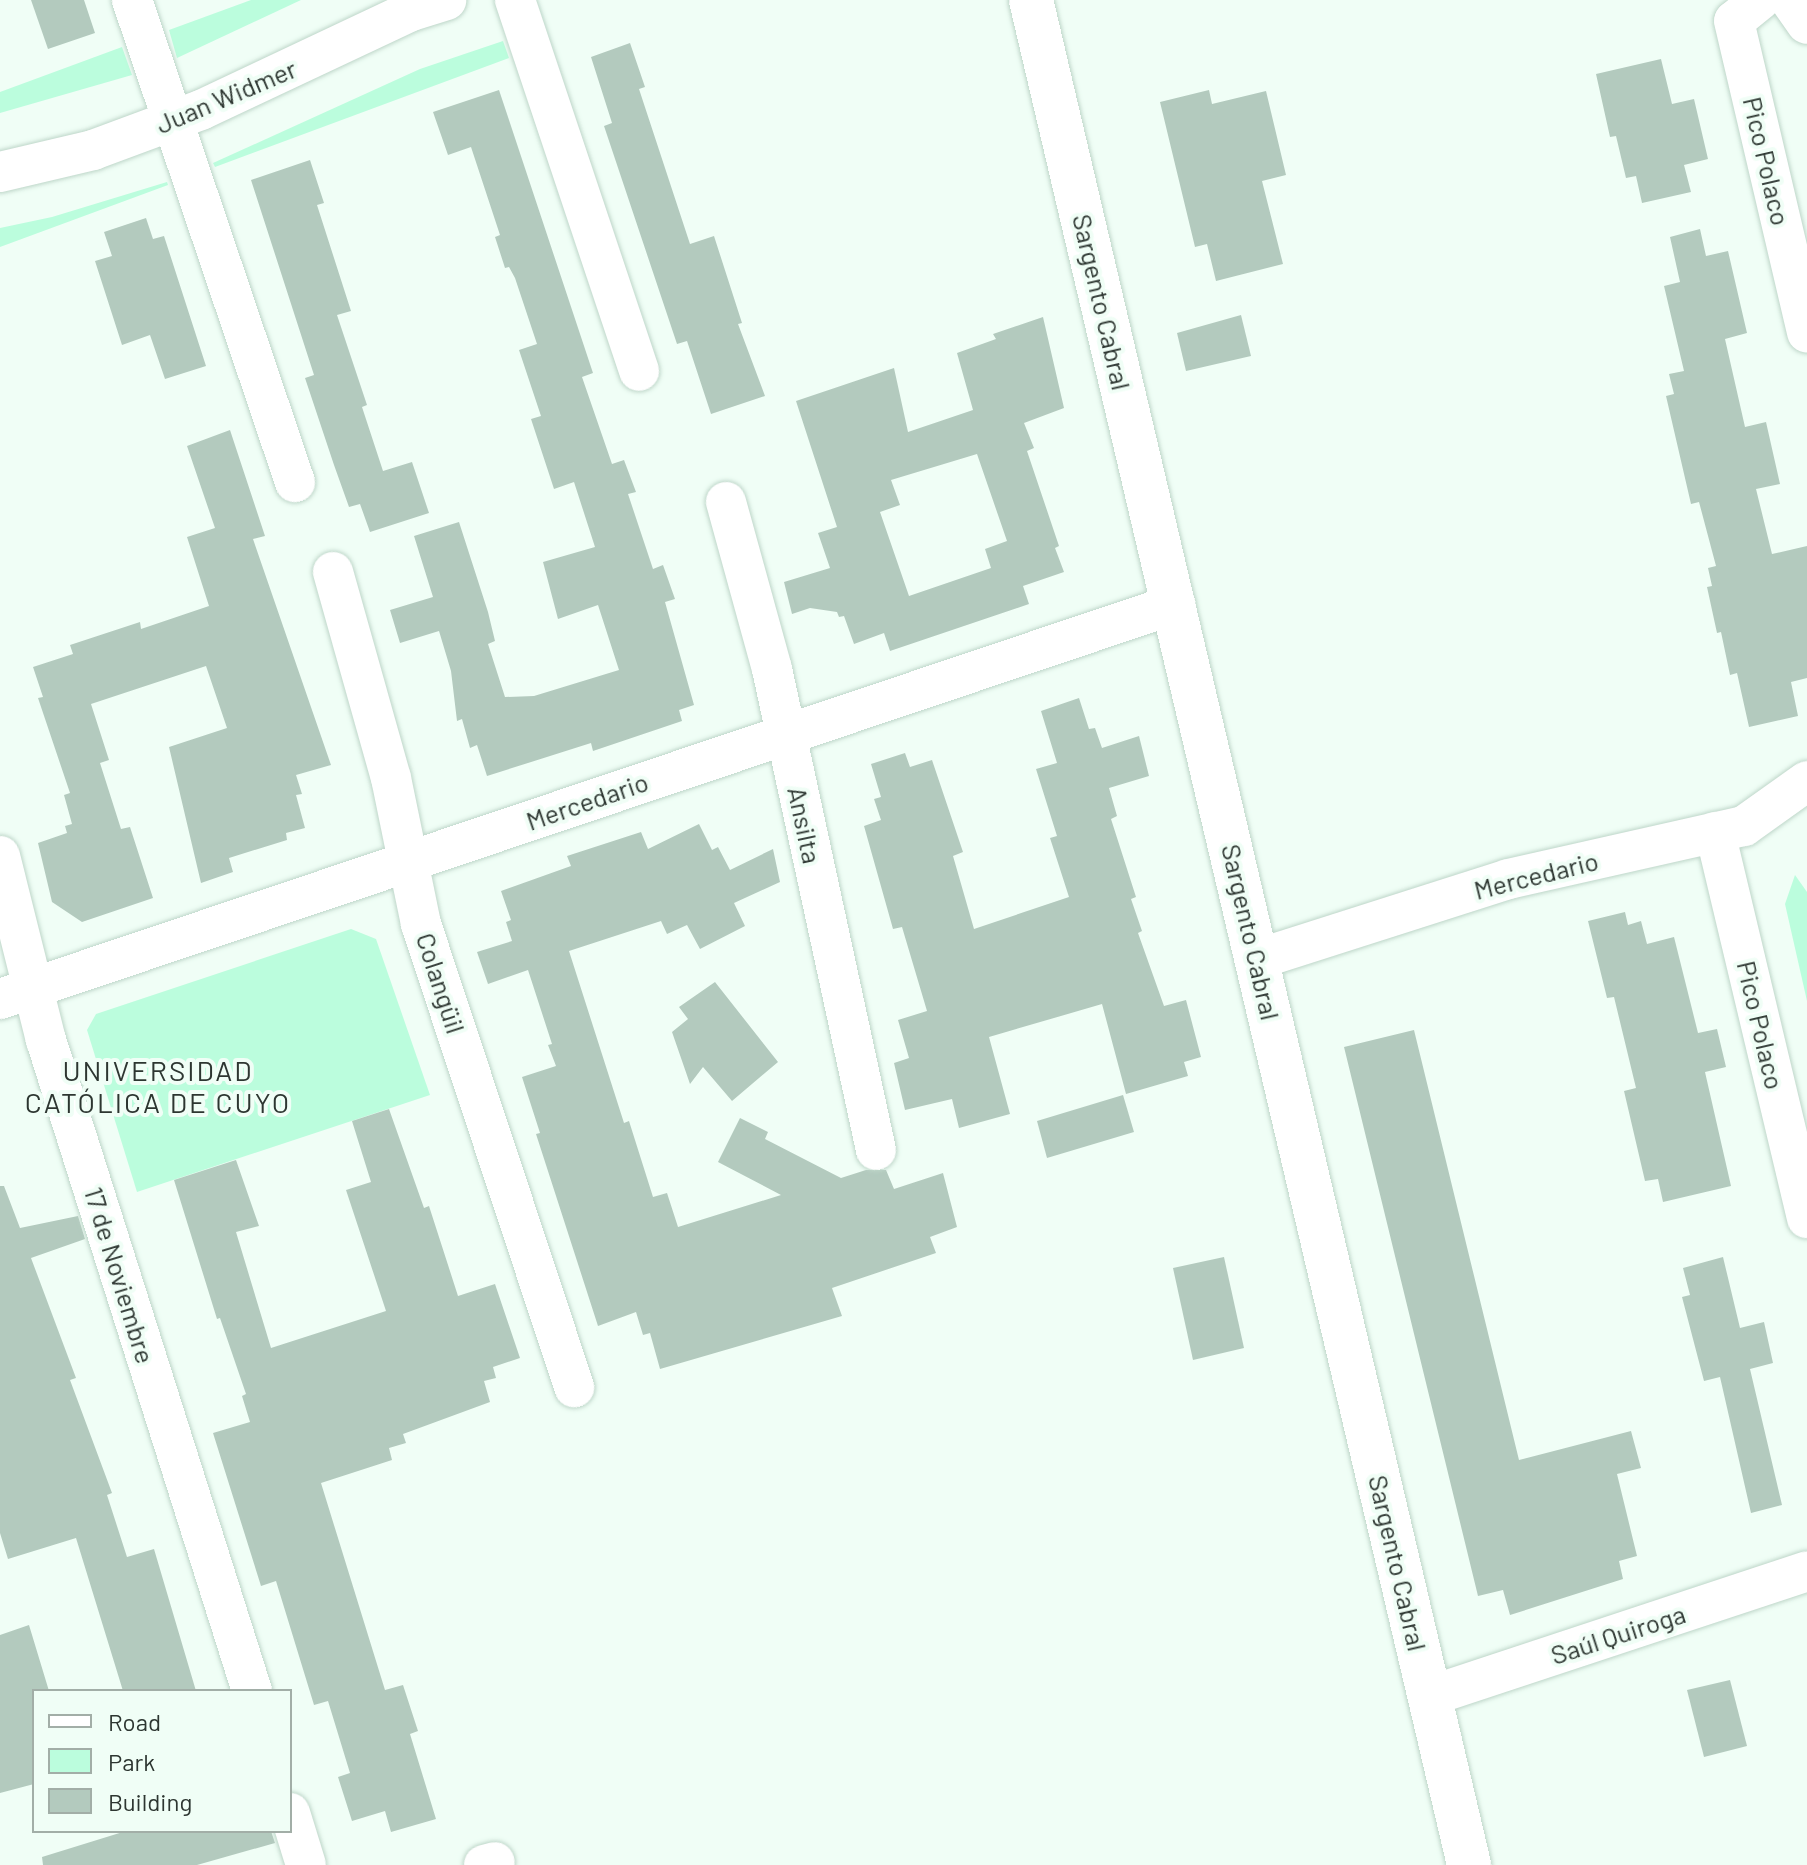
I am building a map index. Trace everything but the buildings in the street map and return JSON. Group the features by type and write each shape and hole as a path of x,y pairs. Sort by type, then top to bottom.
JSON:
{"main road":[{"name":"Sargento Cabral","path":"1031,0 1469,1865"}],"street":[{"path":"132,0 295,482"},
{"name":"Juan Widmer","path":"0,172 93,150 172,120 244,92 411,11 446,0"},
{"path":"515,0 639,371"},
{"name":"Pico Polaco","path":"1760,0 1734,21 1807,333"},
{"path":"1790,0 1807,24"},
{"name":"Ansilta","path":"726,502 772,669 876,1150"},
{"name":"Colangüil","path":"333,572 391,778 421,924 574,1387"},
{"name":"Mercedario","path":"17,994 1175,604"},
{"name":"Mercedario","path":"1258,959 1508,879 1744,826 1807,781"},
{"name":"Pico Polaco","path":"1715,832 1807,1218"},
{"name":"17 de Noviembre","path":"0,856 17,994 46,1040 251,1689"},
{"name":"Saúl Quiroga","path":"1430,1696 1807,1571"},
{"path":"292,1820 306,1865"}],"green space":[{"path":"251,0 301,0 177,58 169,30"},
{"path":"503,41 509,58 215,167 213,163 420,69"},
{"path":"122,47 132,75 0,113 0,92"},
{"path":"167,182 168,185 0,247 0,228 52,217"},
{"path":"1795,875 1807,892 1807,1001 1785,904"},
{"path":"351,929 376,939 430,1095 137,1192 87,1030 96,1014"}],"district":[{"name":"UNIVERSIDAD CATÓLICA DE CUYO","path":"158,1086"}]}
